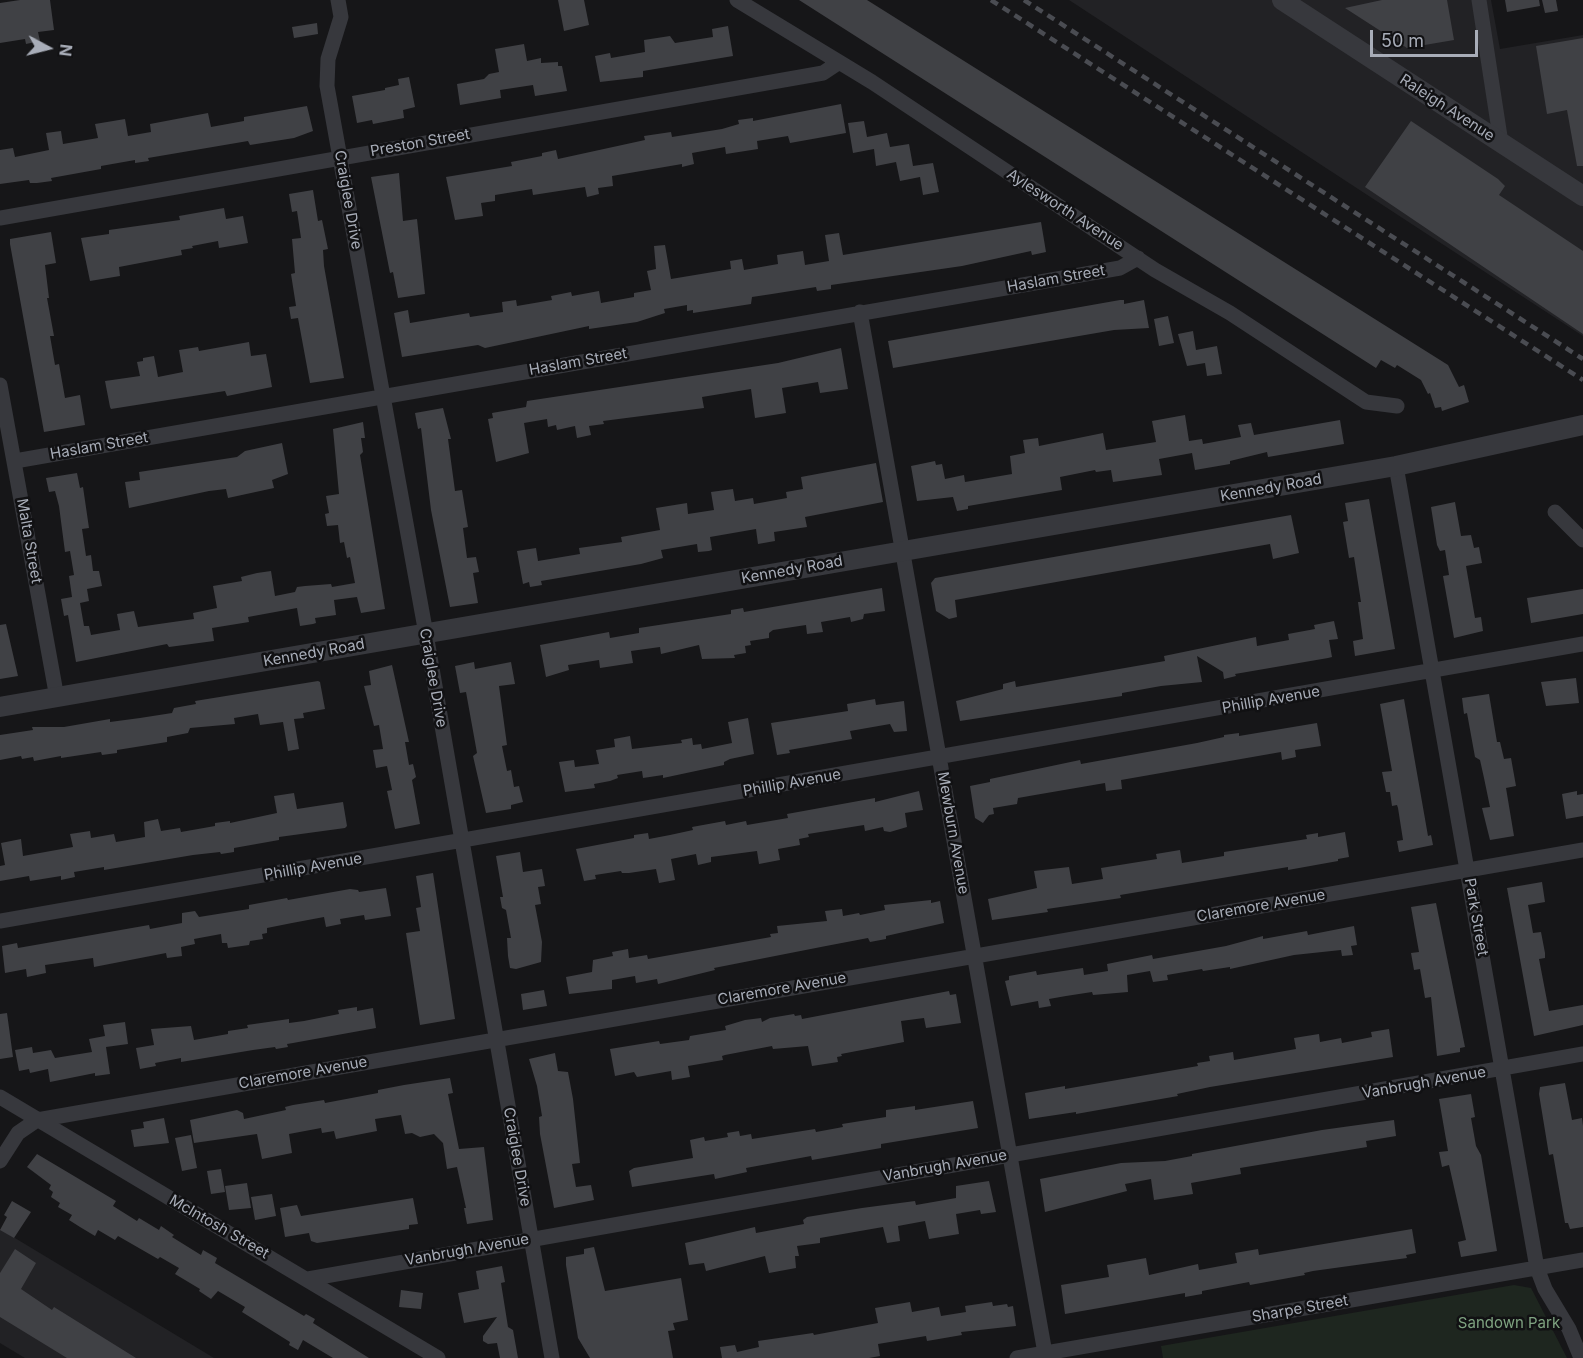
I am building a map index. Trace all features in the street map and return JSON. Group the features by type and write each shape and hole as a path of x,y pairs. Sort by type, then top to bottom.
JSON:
{"street":[{"name":"Craiglee Drive","path":"338,0 341,17 328,59 327,86 426,634 552,1358"},
{"name":"Aylesworth Avenue","path":"737,0 1366,402 1397,406"},
{"name":"Raleigh Avenue","path":"1282,0 1583,196"},
{"path":"1479,0 1501,143"},
{"name":"Preston Street","path":"0,218 823,73 838,63"},
{"name":"Haslam Street","path":"15,461 1120,268 1138,258"},
{"name":"Mewburn Avenue","path":"860,312 1045,1353"},
{"name":"Malta Street","path":"0,385 57,698"},
{"name":"Kennedy Road","path":"0,707 1396,466 1583,425"},
{"name":"Park Street","path":"1396,466 1537,1268 1545,1289 1569,1329 1581,1358"},
{"path":"1555,512 1583,540"},
{"name":"Phillip Avenue","path":"0,921 1583,644"},
{"name":"Claremore Avenue","path":"0,1161 18,1133 38,1120 496,1038 1583,850"},
{"name":"Vanbrugh Avenue","path":"308,1279 1583,1054"},
{"name":"McIntosh Street","path":"0,1097 438,1358"},
{"name":"Sharpe Street","path":"1017,1358 1583,1260"}],"shaded area":[{"path":"1069,0 1491,0 1500,49 1583,35 1583,336"},
{"path":"0,1229 214,1358 25,1358 0,1343"}],"green space":[{"name":"Sandown Park","path":"1514,1285 1531,1288 1567,1358 1163,1358 1161,1346"}],"building":[{"path":"50,0 54,30 38,32 40,41 26,44 25,39 0,43 0,3"},
{"path":"558,0 584,0 589,25 564,31"},
{"path":"799,0 867,0 1448,365 1459,387 1464,385 1469,402 1442,411 1441,407 1435,408 1430,393 1428,394 1421,380 1397,365 1395,368 1381,360 1376,368"},
{"path":"1382,0 1447,0 1454,40 1407,48 1345,8"},
{"path":"1505,0 1539,0 1540,6 1507,12"},
{"path":"1542,0 1556,0 1558,11 1545,13"},
{"path":"317,23 318,34 294,38 292,27"},
{"path":"728,26 733,56 643,71 643,77 600,82 595,56 610,53 611,58 645,52 644,40 670,36 675,43 713,37 712,29"},
{"path":"1583,38 1583,166 1577,166 1567,110 1547,114 1536,46"},
{"path":"524,44 527,61 541,58 541,63 558,62 558,66 562,66 567,91 535,96 533,85 500,90 501,98 460,105 457,84 484,79 489,74 499,72 495,49"},
{"path":"409,77 415,107 403,110 404,118 373,124 372,120 357,123 352,96 385,90 385,88 399,85 398,79"},
{"path":"841,104 846,133 790,143 788,136 757,141 758,149 726,154 725,147 692,153 694,164 612,176 613,186 598,188 599,194 587,197 585,187 533,195 532,189 495,195 495,201 481,203 483,216 455,220 446,177 512,166 511,162 542,156 542,153 556,150 558,159 645,140 644,136 671,132 672,137 722,129 739,124 738,120 753,118 753,121"},
{"path":"307,106 313,131 294,138 250,145 248,141 148,158 149,161 135,163 135,160 101,166 101,169 51,178 52,181 30,183 29,180 0,184 0,150 13,148 15,157 49,150 46,133 61,131 63,144 98,138 95,124 125,119 128,136 151,132 150,124 208,113 211,127 244,121 244,117"},
{"path":"864,121 867,137 887,133 890,147 909,144 913,166 933,163 939,192 923,195 920,177 900,181 896,162 876,166 874,149 853,153 848,123"},
{"path":"1411,121 1498,179 1505,186 1499,195 1583,251 1583,334 1365,187"},
{"path":"399,173 403,221 417,219 425,294 398,298 393,272 390,273 371,177"},
{"path":"313,190 318,221 322,220 328,249 323,250 324,266 344,378 310,383 298,318 291,319 289,307 296,306 291,274 295,273 292,239 301,238 297,211 292,212 289,194"},
{"path":"224,208 226,219 243,216 248,243 219,248 218,241 192,246 193,248 181,250 182,255 119,267 120,276 90,281 81,238 109,234 109,230 180,220 179,216"},
{"path":"1041,222 1046,252 1032,255 1031,251 962,266 831,285 831,289 817,291 816,287 752,297 751,304 693,313 693,310 687,311 687,305 664,309 665,313 637,322 589,329 589,326 485,348 478,345 402,357 394,313 408,310 410,323 469,313 470,317 503,312 502,302 516,300 517,306 552,300 551,296 571,292 572,296 599,291 601,303 634,297 634,293 651,290 647,271 656,269 654,246 665,245 671,279 731,269 730,261 742,259 744,270 778,264 777,255 803,251 805,265 829,261 825,235 839,233 843,255"},
{"path":"51,232 56,263 45,265 49,298 47,298 54,336 50,336 55,365 59,364 65,398 80,395 85,425 44,432 10,239"},
{"path":"1124,300 1124,304 1144,300 1149,328 1114,330 893,368 888,341"},
{"path":"1168,316 1174,343 1159,346 1154,319"},
{"path":"1193,331 1196,350 1217,346 1222,374 1207,376 1205,363 1187,366 1178,334"},
{"path":"249,342 251,356 266,354 272,387 227,396 225,391 111,409 110,407 105,381 140,376 137,362 143,361 143,358 154,356 158,377 183,372 179,350 198,347 199,351"},
{"path":"841,348 848,389 820,393 818,382 782,388 786,413 755,418 751,389 702,397 704,408 603,421 604,424 589,426 591,435 577,438 575,426 557,430 556,425 548,427 547,419 524,423 529,453 496,462 488,419 493,418 492,413 526,407 527,401 778,363"},
{"path":"443,408 451,439 448,439 455,491 462,490 468,527 463,528 467,558 476,557 479,572 473,573 478,603 450,607 431,510 421,428 418,429 415,413"},
{"path":"1185,415 1189,441 1202,439 1203,444 1241,437 1238,425 1251,423 1254,435 1340,420 1344,444 1268,457 1267,452 1230,461 1230,464 1195,470 1192,453 1159,459 1162,475 1113,482 1111,470 1096,472 1095,470 1060,477 1062,490 968,506 968,509 957,511 953,497 917,501 911,466 935,461 936,465 942,464 945,479 964,475 965,482 1012,474 1010,456 1025,453 1023,440 1038,438 1039,446 1103,433 1106,450 1156,442 1152,421"},
{"path":"363,422 365,438 361,438 363,452 360,455 385,609 361,613 357,597 334,600 336,615 315,618 316,623 313,624 300,626 297,608 248,617 249,622 212,628 214,641 169,647 167,644 76,662 68,615 64,616 61,599 72,597 69,576 74,575 70,551 65,552 55,491 49,492 46,478 77,473 80,488 83,487 89,528 82,529 86,556 91,555 93,571 99,571 102,586 87,589 89,601 80,603 84,626 89,626 91,635 120,630 117,614 134,611 138,627 194,619 193,613 217,608 213,586 242,581 241,577 257,573 271,571 275,596 295,592 297,587 331,584 332,587 355,583 350,557 347,558 344,542 340,543 338,525 327,526 325,514 329,513 326,496 339,494 333,429"},
{"path":"282,443 288,474 272,480 274,488 228,498 226,489 209,491 129,508 125,482 140,480 139,472 237,457 245,451"},
{"path":"876,463 883,502 805,517 807,527 774,532 775,541 758,544 756,529 710,537 712,550 709,551 698,552 697,544 661,550 663,558 641,564 541,581 542,585 530,587 529,582 523,584 517,551 536,548 538,561 580,554 579,548 622,542 621,537 660,530 656,508 687,503 688,514 714,510 711,492 733,489 735,501 753,498 754,504 787,498 786,492 803,489 801,477"},
{"path":"1369,499 1395,649 1355,656 1353,641 1363,639 1358,602 1361,602 1354,557 1349,558 1343,522 1348,521 1345,503"},
{"path":"1455,502 1461,536 1471,535 1474,548 1479,547 1482,563 1466,566 1475,618 1481,617 1483,631 1454,638 1443,576 1449,575 1445,550 1440,551 1437,545 1431,507"},
{"path":"1291,515 1299,553 1273,559 1270,544 955,600 957,617 949,619 936,611 931,583 935,578"},
{"path":"882,588 885,611 864,614 863,619 851,622 850,617 821,622 823,632 807,634 806,625 773,630 769,633 769,638 750,641 751,645 745,646 746,653 734,655 735,658 702,659 699,645 661,654 660,647 631,651 633,663 600,668 599,660 568,665 569,670 546,677 540,645 609,632 610,638 639,633 639,628 731,614 731,610 743,608 744,612"},
{"path":"1583,589 1583,614 1531,623 1527,598"},
{"path":"1334,621 1338,639 1329,640 1332,657 1235,674 1236,676 1224,679 1223,672 1197,656 1202,682 1161,686 1122,693 1122,696 960,721 956,701 1003,689 1003,684 1015,681 1016,687 1165,661 1164,656 1256,637 1257,646 1289,640 1288,634 1315,629 1314,625"},
{"path":"6,624 18,676 0,679 0,625"},
{"path":"474,662 475,669 511,662 515,684 499,686 507,745 502,746 507,771 511,770 514,787 519,786 523,802 511,805 511,809 486,813 473,756 477,753 466,692 460,693 455,666"},
{"path":"392,665 409,742 405,742 409,765 413,764 416,777 412,780 420,824 395,829 387,791 392,790 387,766 376,768 373,750 383,749 379,725 374,726 364,686 371,685 369,671"},
{"path":"1576,678 1579,703 1546,706 1541,682"},
{"path":"318,681 325,709 303,713 304,718 294,719 299,749 288,751 283,722 260,725 258,714 234,718 235,724 190,728 188,733 167,737 167,742 117,750 117,753 102,755 101,752 34,761 33,757 22,759 21,756 0,760 0,735 33,730 32,727 64,727 110,719 110,722 172,713 174,708 196,704 195,701"},
{"path":"1489,694 1497,742 1500,742 1504,759 1511,758 1516,786 1506,788 1514,836 1490,840 1482,808 1490,807 1480,760 1475,757 1462,698"},
{"path":"875,699 876,705 904,701 907,731 894,732 890,724 850,731 852,739 789,750 790,753 777,755 771,723 848,711 847,704"},
{"path":"1404,699 1428,836 1431,835 1433,845 1399,852 1397,841 1403,840 1398,808 1397,805 1392,806 1390,792 1386,792 1382,772 1392,771 1380,704"},
{"path":"748,718 754,754 730,759 724,762 724,765 663,778 663,775 643,778 642,771 617,775 618,778 594,784 595,788 565,792 559,762 574,760 575,767 599,764 596,750 615,747 614,739 630,736 632,749 682,743 681,740 692,738 693,745 701,744 702,749 732,743 728,722"},
{"path":"1317,723 1321,746 1295,750 1296,757 1282,760 1281,752 1121,780 1122,789 1106,791 1105,783 1018,798 1017,804 993,808 994,814 989,815 983,823 975,818 970,786 990,782 990,779 1080,760 1081,764 1197,743 1224,737 1224,735 1239,733 1239,736"},
{"path":"919,791 923,810 905,813 907,827 890,832 884,831 883,827 865,831 864,825 808,834 809,837 799,839 800,845 778,849 780,860 759,864 757,851 711,857 711,862 698,865 696,854 671,859 675,880 659,883 656,869 595,875 596,879 584,881 576,849 634,838 634,835 648,833 649,839 725,821 726,825 746,821 747,825 788,818 787,814 875,798 875,802"},
{"path":"1577,791 1577,795 1583,794 1583,816 1566,819 1562,794"},
{"path":"294,793 297,809 343,802 347,826 279,837 279,840 234,848 234,852 193,855 104,870 104,867 74,872 75,877 61,880 61,876 30,881 29,876 0,881 0,866 5,865 1,843 21,839 23,856 73,847 70,834 90,831 91,838 114,834 116,842 145,837 144,822 158,819 161,831 180,828 181,832 215,826 215,823 230,821 230,823 277,813 274,796"},
{"path":"1345,832 1349,857 1338,859 1338,861 1120,895 1121,898 992,920 988,899 1037,888 1034,871 1069,867 1072,884 1103,879 1101,868 1157,859 1156,854 1180,850 1182,863 1224,856 1224,852 1307,839 1306,835 1318,833 1318,837"},
{"path":"520,852 523,872 542,869 545,886 538,887 541,904 535,905 542,942 541,962 516,969 510,968 507,938 511,938 506,910 502,908 500,897 503,897 496,856"},
{"path":"433,873 455,1019 420,1025 406,933 420,931 416,908 421,907 416,876"},
{"path":"1542,882 1545,902 1528,905 1533,933 1541,932 1545,958 1539,959 1549,1011 1583,1005 1583,1025 1534,1036 1507,888"},
{"path":"386,888 391,916 365,920 364,915 340,919 341,924 326,927 324,917 292,923 267,928 267,933 262,934 263,939 250,941 249,945 228,948 227,943 222,943 221,934 194,939 195,944 181,947 182,956 167,958 166,953 94,967 93,958 45,965 46,973 27,977 26,969 5,973 2,946 17,943 18,948 149,925 150,929 182,923 182,913 195,911 199,917 249,909 249,905 287,898 288,900 350,889 359,892"},
{"path":"931,900 931,903 940,901 944,923 886,936 886,939 870,942 868,938 714,968 715,970 658,984 657,979 636,983 635,976 612,980 612,989 569,994 566,977 592,972 593,960 613,956 612,952 628,949 629,958 647,955 648,959 771,937 770,934 778,933 777,926 827,921 825,911 842,909 843,916 859,913 860,915 885,910 884,905"},
{"path":"1436,903 1465,1047 1460,1048 1460,1052 1437,1056 1431,997 1425,998 1420,969 1414,970 1411,953 1419,952 1411,907"},
{"path":"1354,926 1357,945 1351,946 1353,955 1342,956 1341,950 1294,955 1230,969 1230,967 1203,971 1202,969 1167,975 1168,980 1153,982 1150,971 1127,975 1128,992 1093,995 1092,992 1049,999 1051,1006 1039,1008 1038,1001 1011,1006 1005,981 1009,980 1009,976 1036,971 1037,975 1083,968 1084,975 1108,971 1107,964 1152,955 1153,959 1226,946 1263,936 1263,939 1307,931 1308,935"},
{"path":"544,990 547,1006 523,1010 521,994"},
{"path":"949,991 950,995 956,994 961,1023 926,1028 924,1018 901,1021 904,1042 841,1054 842,1056 837,1057 838,1062 812,1066 808,1046 773,1049 772,1046 725,1055 722,1056 723,1060 688,1066 690,1077 672,1080 671,1071 637,1077 634,1072 615,1076 610,1049 659,1041 660,1044 689,1040 690,1036 726,1030 725,1026 745,1020 761,1018 762,1022 770,1018 794,1014 795,1016 801,1015 802,1019"},
{"path":"357,1007 357,1011 373,1008 376,1028 287,1044 288,1047 276,1049 275,1047 253,1050 181,1062 181,1058 155,1063 156,1066 140,1069 136,1048 154,1045 151,1029 191,1026 194,1040 228,1034 228,1031 248,1028 247,1025 289,1019 289,1023 304,1021 339,1014 338,1010"},
{"path":"7,1013 13,1057 0,1059 0,1014"},
{"path":"125,1022 128,1044 106,1047 110,1074 95,1076 95,1073 50,1082 48,1069 30,1073 29,1069 19,1071 15,1050 32,1047 33,1053 51,1050 55,1058 92,1052 89,1039 105,1036 103,1025"},
{"path":"1389,1029 1393,1057 1210,1087 1177,1094 1178,1096 1076,1114 1076,1112 1029,1119 1025,1093 1065,1086 1065,1089 1198,1066 1197,1063 1210,1061 1209,1056 1233,1052 1234,1060 1296,1049 1294,1038 1319,1034 1320,1042 1341,1038 1342,1043 1372,1037 1371,1032"},
{"path":"555,1053 558,1071 568,1072 573,1099 580,1163 572,1164 576,1187 591,1185 594,1200 554,1208 540,1134 539,1117 542,1116 537,1086 529,1059"},
{"path":"450,1078 453,1093 448,1094 459,1149 484,1147 493,1220 467,1224 457,1167 447,1169 443,1143 434,1134 420,1137 412,1133 405,1134 401,1115 375,1119 377,1131 336,1139 334,1131 322,1133 321,1128 289,1134 292,1153 262,1159 257,1134 194,1143 190,1120 237,1110 243,1113 244,1119 286,1110 285,1107 293,1105 324,1100 325,1103 378,1093 378,1090"},
{"path":"1565,1083 1572,1120 1582,1118 1583,1126 1583,1227 1570,1229 1568,1223 1565,1223 1553,1154 1549,1155 1539,1094 1540,1087"},
{"path":"1471,1094 1475,1117 1471,1118 1476,1146 1481,1155 1497,1251 1461,1257 1458,1242 1466,1240 1449,1165 1442,1167 1439,1152 1448,1151 1439,1099"},
{"path":"973,1101 978,1128 881,1144 881,1148 812,1160 811,1156 746,1168 747,1172 715,1179 714,1174 632,1187 629,1171 634,1168 693,1158 690,1140 704,1137 705,1141 728,1137 727,1133 739,1131 740,1136 751,1134 752,1139 815,1129 816,1132 843,1127 842,1124 886,1117 886,1110 915,1106 915,1110"},
{"path":"164,1118 169,1143 134,1147 131,1130 144,1128 143,1122"},
{"path":"1394,1120 1396,1136 1366,1141 1367,1147 1240,1168 1241,1174 1191,1183 1193,1194 1154,1200 1151,1179 1125,1184 1127,1191 1045,1212 1040,1179 1121,1163 1165,1161 1322,1130"},
{"path":"191,1135 197,1168 182,1171 175,1138"},
{"path":"37,1154 116,1201 113,1206 137,1221 139,1218 159,1230 161,1226 174,1235 172,1237 201,1255 203,1250 217,1258 215,1263 304,1316 306,1314 315,1319 313,1323 369,1358 333,1358 303,1340 298,1350 289,1345 290,1342 242,1312 245,1307 218,1291 211,1299 199,1291 200,1289 175,1274 179,1268 160,1257 158,1259 118,1236 115,1240 98,1230 95,1236 80,1227 69,1220 72,1215 58,1207 60,1203 51,1197 53,1192 49,1189 51,1185 27,1167"},
{"path":"221,1169 225,1192 211,1194 207,1171"},
{"path":"989,1181 996,1212 981,1214 980,1210 956,1214 959,1234 929,1239 925,1221 898,1226 900,1241 887,1243 883,1227 820,1238 820,1243 797,1246 799,1256 795,1256 796,1268 769,1273 765,1256 706,1271 704,1263 689,1265 685,1243 755,1227 756,1233 804,1224 803,1220 807,1217 915,1201 916,1205 956,1198 956,1186"},
{"path":"247,1183 251,1208 229,1210 225,1186"},
{"path":"272,1194 276,1216 255,1220 251,1197"},
{"path":"413,1198 418,1224 409,1225 409,1229 317,1243 311,1241 309,1233 285,1237 280,1208 297,1205 301,1216"},
{"path":"12,1201 31,1212 14,1238 0,1230 7,1217 4,1215"},
{"path":"1412,1229 1416,1253 1406,1255 1407,1258 1313,1271 1304,1273 1305,1275 1250,1285 1249,1282 1202,1291 1202,1294 1185,1297 1185,1293 1065,1314 1061,1285 1109,1277 1107,1265 1146,1258 1149,1275 1198,1264 1199,1270 1237,1263 1235,1253 1258,1249 1259,1255"},
{"path":"594,1247 605,1291 681,1278 688,1320 673,1323 675,1330 668,1331 673,1358 590,1358 578,1338 566,1257 584,1254 584,1249"},
{"path":"15,1249 36,1263 21,1289 52,1310 54,1307 136,1358 67,1358 0,1317 0,1273"},
{"path":"502,1266 505,1282 501,1283 508,1327 513,1330 518,1358 500,1358 497,1343 488,1344 483,1341 483,1336 497,1317 464,1323 458,1293 479,1289 476,1271"},
{"path":"401,1290 423,1293 421,1309 399,1307"},
{"path":"910,1302 912,1312 939,1307 941,1316 966,1312 965,1306 992,1302 993,1306 1007,1304 1008,1307 1013,1306 1016,1326 961,1332 962,1335 927,1341 926,1336 878,1344 880,1356 869,1358 722,1358 720,1347 735,1345 737,1352 759,1347 758,1341 813,1333 814,1335 878,1323 875,1308"}],"railway":[{"path":"991,0 1583,380"},
{"path":"1024,0 1583,359"}]}
